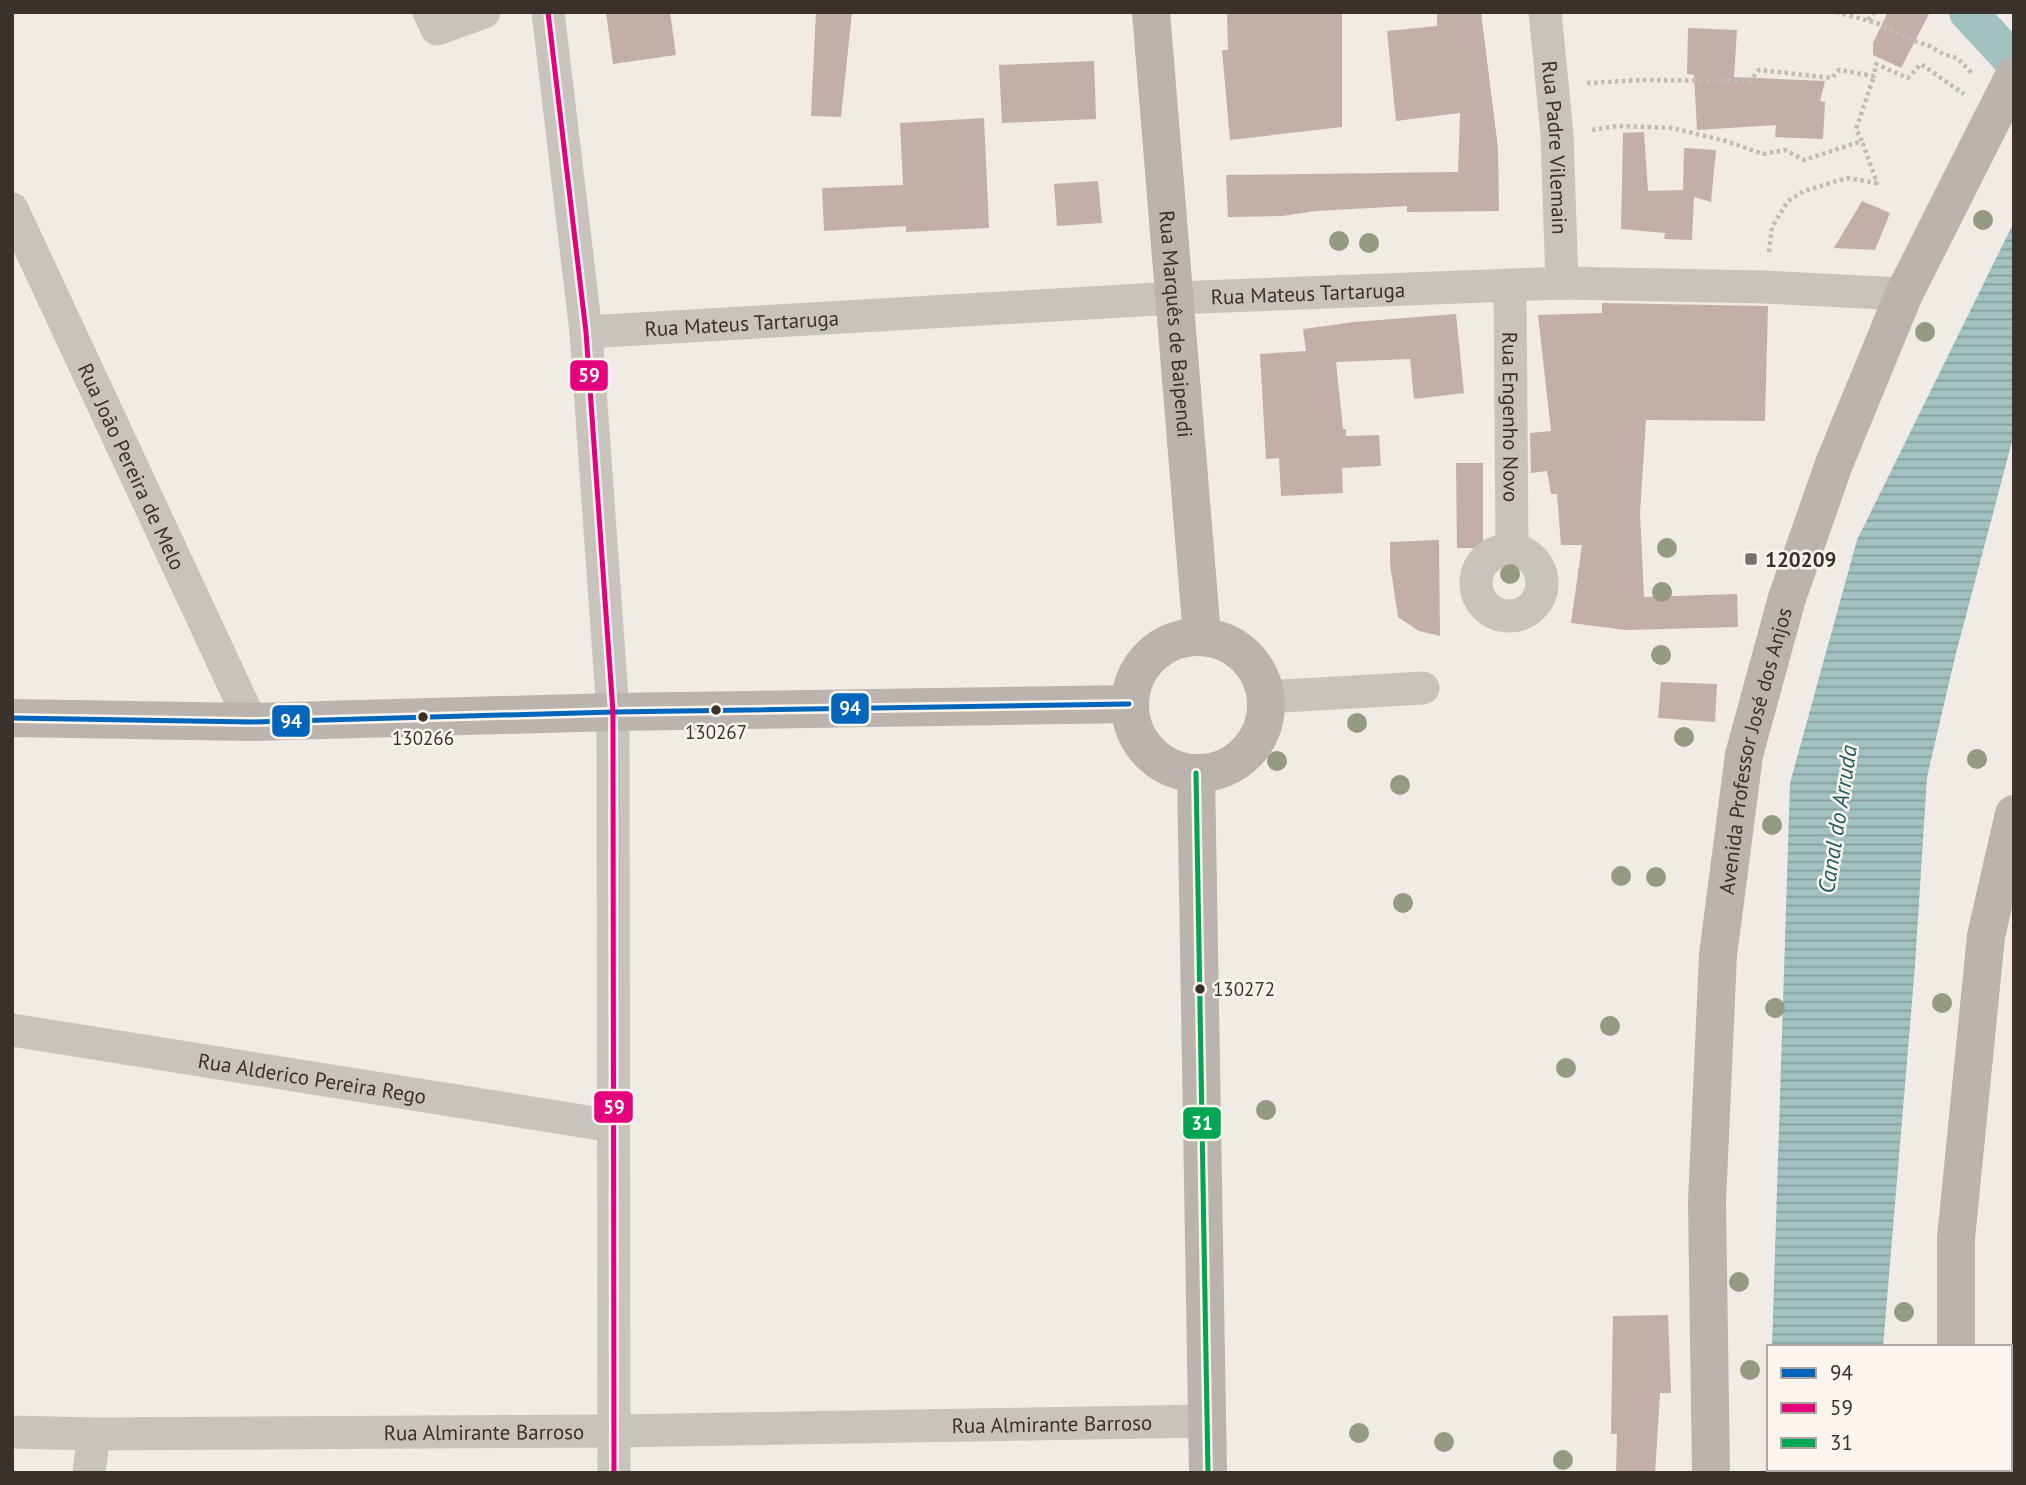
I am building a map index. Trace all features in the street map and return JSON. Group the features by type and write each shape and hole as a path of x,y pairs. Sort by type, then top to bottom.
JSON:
{"street":[{"path":"429,12 437,29 484,12"},
{"path":"548,12 586,332 613,712 614,1473"},
{"name":"Rua Marquês de Baipendi","path":"1152,12 1202,636"},
{"name":"Rua Padre Vilemain","path":"1545,12 1556,134 1562,283"},
{"name":"Avenida Professor José dos Anjos","path":"1711,1473 1707,1202 1718,955 1744,755 1787,598 1829,476 1904,294 2004,95"},
{"name":"Rua João Pereira de Melo","path":"12,209 251,722"},
{"name":"Rua Mateus Tartaruga","path":"586,332 1175,298 1562,283 1764,287 1904,294"},
{"name":"Rua Engenho Novo","path":"1510,286 1512,549"},
{"path":"1202,636 1232,645 1245,655 1262,681 1265,697 1265,716 1259,735 1248,751 1233,763 1215,771 1196,773 1175,769 1156,759 1142,744 1132,725 1129,704 1133,683 1143,663 1159,649 1178,640 1202,636"},
{"path":"1265,697 1423,688"},
{"path":"12,718 251,722 613,712 1129,704"},
{"path":"1196,773 1208,1473"},
{"path":"1956,1345 1956,1238 1986,936 2014,814"},
{"name":"Rua Alderico Pereira Rego","path":"12,1030 613,1126"},
{"name":"Rua Almirante Barroso","path":"12,1432 94,1434 614,1431 1207,1421"},
{"path":"89,1473 94,1434"}],"path":[{"path":"1836,12 1868,20 1957,58 2004,95"},
{"path":"1868,20 1874,12"},
{"path":"1764,287 1772,227 1788,201 1804,191 1847,178 1877,183 1856,129 1876,64 1908,78 1921,64 2004,95"},
{"path":"1551,86 1643,80 1750,80 1759,70 1832,78 1839,70 1874,76"},
{"path":"1556,134 1617,126 1672,128 1726,141 1763,154 1785,150 1804,160 1862,141"}],"water":[{"name":"Canal do Arruda","path":"2014,222 2014,434 1955,657 1927,777 1915,966 1883,1345 1772,1345 1790,783 1857,540"},
{"path":"1775,1471 1877,1471 1877,1473"}],"building":[{"path":"606,12 670,12 676,55 613,64"},
{"path":"816,12 852,12 841,117 811,116"},
{"path":"1227,12 1342,12 1342,127 1230,140 1222,50 1228,50"},
{"path":"1437,12 1481,12 1498,148 1499,211 1407,212 1407,206 1316,211 1282,216 1228,217 1226,175 1458,172 1460,113 1396,121 1387,31 1437,26"},
{"path":"1888,12 1930,12 1901,68 1873,55 1873,43"},
{"path":"1688,28 1737,30 1734,77 1825,81 1820,101 1825,102 1823,139 1775,137 1776,125 1697,130 1694,75 1687,74"},
{"path":"1094,61 1096,119 1002,123 999,65"},
{"path":"984,118 989,228 906,232 906,226 824,231 822,188 903,185 900,123"},
{"path":"1644,132 1648,191 1683,190 1684,148 1716,150 1711,202 1694,197 1692,240 1664,239 1665,233 1621,229 1623,133"},
{"path":"1098,181 1102,223 1057,226 1054,184"},
{"path":"1862,201 1890,213 1875,250 1834,248"},
{"path":"1602,303 1768,306 1765,421 1646,420 1640,512 1644,597 1737,594 1738,627 1625,630 1571,623 1582,545 1561,545 1557,494 1551,494 1547,471 1531,473 1530,433 1551,431 1538,315 1602,313"},
{"path":"1456,314 1464,393 1414,399 1410,359 1336,362 1346,436 1379,435 1381,466 1342,468 1343,493 1281,496 1279,458 1266,459 1260,354 1306,351 1303,329"},
{"path":"1456,463 1483,463 1483,548 1457,548"},
{"path":"1439,540 1440,636 1419,631 1398,617 1390,564 1390,542"},
{"path":"1661,682 1717,684 1715,722 1658,718"},
{"path":"1668,1315 1671,1393 1660,1393 1655,1473 1616,1473 1617,1434 1611,1434 1613,1316"}],"waterway":[{"path":"1968,12 2014,62"}],"transit line":[{"name":"59","path":"548,12 586,332 613,712 614,1473"},
{"name":"94","path":"12,718 251,722 613,712 1129,704"},
{"name":"31","path":"1196,773 1208,1473"}],"place":[{"name":"120209","path":"1751,559"},
{"name":"130267","path":"716,710"},
{"name":"130266","path":"423,717"},
{"name":"130272","path":"1200,989"}]}
